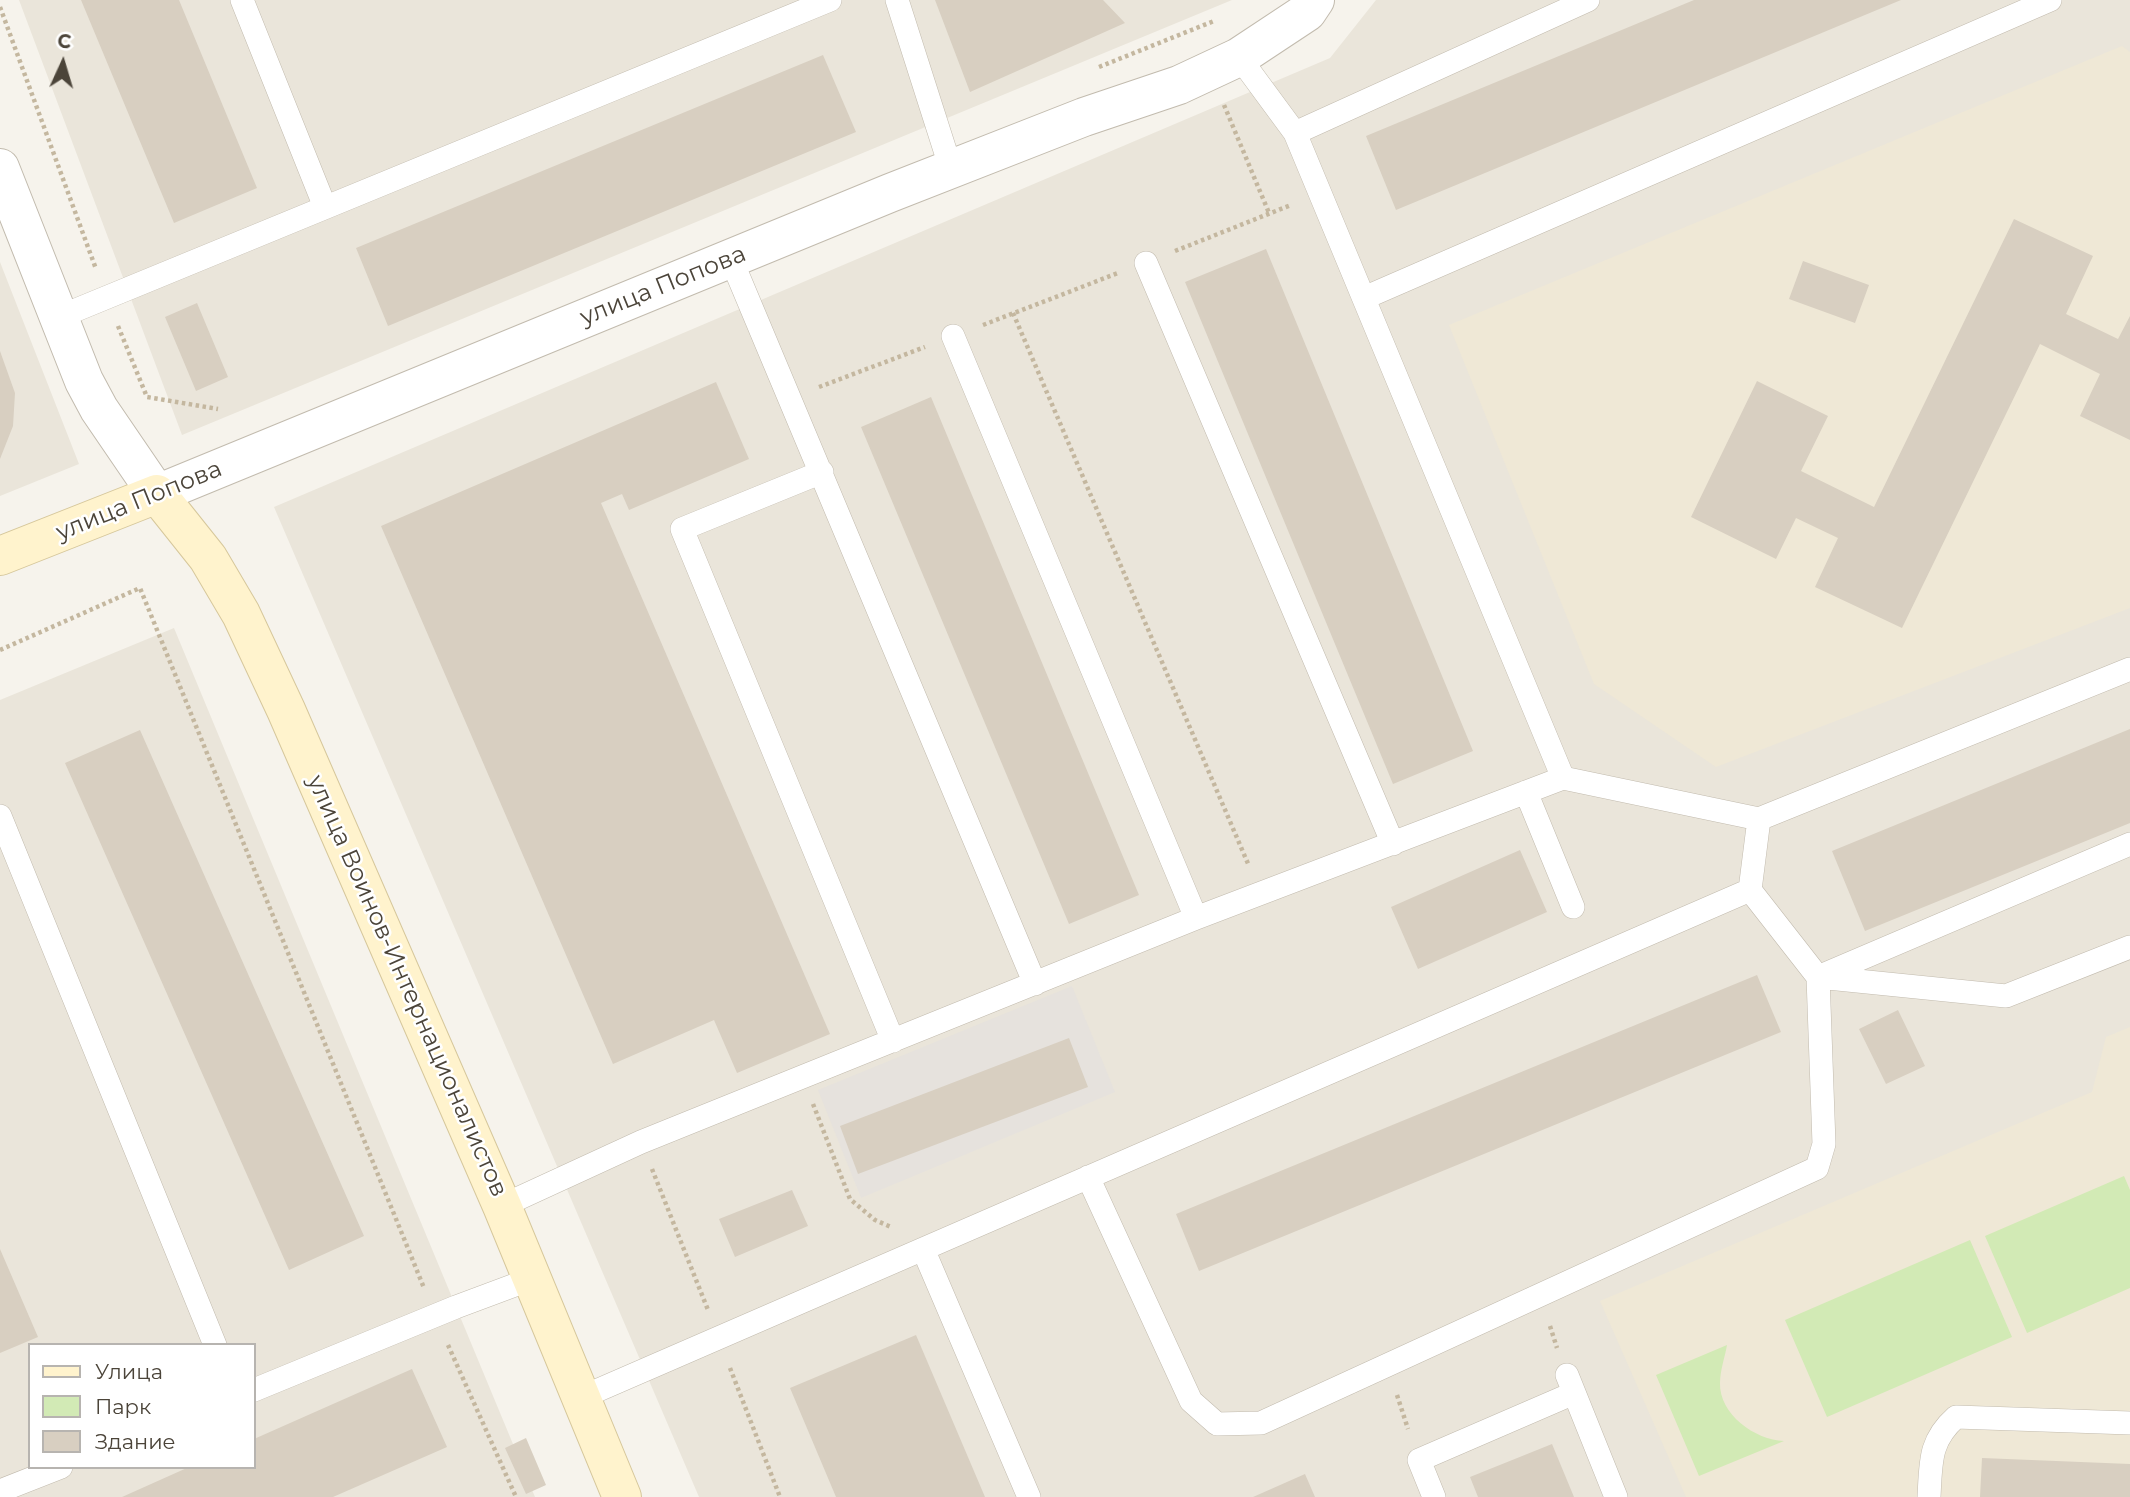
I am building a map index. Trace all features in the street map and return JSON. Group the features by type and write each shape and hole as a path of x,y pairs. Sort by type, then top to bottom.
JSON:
{"main road":[{"name":"улица Попова","path":"0,556 157,495"},
{"name":"улица Воинов-Интернационалистов","path":"157,495 208,558 241,614 286,710 502,1206 622,1497"}],"street":[{"name":"улица Попова","path":"157,495 951,169 1084,117 1179,85 1240,57 1307,12 1315,0"},
{"path":"0,168 10,220 59,317 84,381 99,409 157,495"}],"lane":[{"path":"242,0 326,207"},
{"path":"59,317 830,0"},
{"path":"897,0 951,169"},
{"path":"1295,133 1588,0"},
{"path":"1364,298 2050,0"},
{"path":"1240,57 1295,133 1563,778"},
{"path":"731,259 1035,984"},
{"path":"1146,263 1393,844"},
{"path":"953,336 1196,918"},
{"path":"822,472 682,529 893,1041"},
{"path":"502,1206 641,1142 1196,918 1563,778 1759,819 2130,669"},
{"path":"1526,792 1573,907"},
{"path":"0,816 214,1343"},
{"path":"1088,1177 1191,1401 1217,1423 1261,1423 1817,1168 1824,1144 1818,977 1750,890 1759,819"},
{"path":"1818,977 2130,844"},
{"path":"580,1398 1750,890"},
{"path":"1818,977 2006,996 2130,947"},
{"path":"931,1246 1029,1497"},
{"path":"256,1389 531,1279"},
{"path":"1434,1497 1419,1460 1571,1384 1616,1497"},
{"path":"1929,1497 1931,1454 1942,1430 1956,1417 2130,1423"},
{"path":"0,1491 56,1469"}],"path":[{"path":"0,7 106,297 148,397 218,409"},
{"path":"1221,97 1269,213"},
{"path":"1146,263 1320,192"},
{"path":"1013,313 1261,894"},
{"path":"0,650 140,588 435,1316 516,1497"},
{"path":"803,1077 850,1199 875,1220 931,1246"},
{"path":"641,1142 780,1497"},
{"path":"1539,1295 1571,1384"},
{"path":"1387,1365 1419,1460"}],"shaded area":[{"path":"19,0 1232,0 182,435"},
{"path":"1376,0 2130,0 2130,1497 699,1497 274,507 1330,58"},
{"path":"2122,46 2130,52 2130,608 1716,767 1594,684 1449,325"},
{"path":"0,262 79,464 0,496"},
{"path":"174,628 535,1497 0,1497 0,700"},
{"path":"1072,986 1115,1092 861,1198 818,1090"},
{"path":"2130,1027 2130,1497 1686,1497 1600,1301 2092,1092 2106,1037"}],"green space":[{"path":"2124,1176 2130,1190 2130,1288 2027,1333 1985,1236"},
{"path":"1970,1240 2012,1337 1827,1417 1785,1320"},
{"path":"1727,1345 1720,1383 1726,1405 1732,1415 1751,1430 1762,1436 1784,1441 1699,1476 1656,1375"}],"building":[{"path":"81,0 179,0 257,188 174,223"},
{"path":"935,0 1103,0 1125,23 970,92"},
{"path":"1694,0 1901,0 1396,210 1366,136"},
{"path":"823,55 856,132 388,326 356,248"},
{"path":"2014,219 2093,256 2066,314 2118,339 2130,316 2130,440 2080,416 2100,374 2040,344 1902,628 1815,587 1838,538 1796,518 1776,559 1691,517 1757,381 1828,416 1801,471 1874,507"},
{"path":"1266,249 1473,751 1393,784 1185,282"},
{"path":"1803,261 1869,285 1855,323 1789,299"},
{"path":"197,303 228,377 196,391 165,317"},
{"path":"0,351 15,393 13,426 0,459"},
{"path":"716,382 749,459 629,510 622,494 601,503 830,1034 737,1073 714,1020 613,1064 381,526"},
{"path":"931,397 1139,895 1069,924 861,427"},
{"path":"2130,729 2130,823 1865,931 1832,851"},
{"path":"140,730 364,1236 289,1270 65,763"},
{"path":"1520,850 1547,912 1418,969 1391,907"},
{"path":"1757,975 1781,1032 1199,1271 1176,1214"},
{"path":"1898,1010 1925,1066 1886,1084 1859,1029"},
{"path":"1069,1038 1088,1087 858,1174 840,1126"},
{"path":"792,1190 808,1226 735,1257 719,1219"},
{"path":"0,1249 38,1337 0,1353"},
{"path":"916,1335 985,1497 836,1497 790,1388"},
{"path":"412,1369 447,1447 333,1497 122,1497 185,1469 256,1469 256,1438"},
{"path":"526,1438 546,1485 526,1494 505,1448"},
{"path":"1552,1444 1574,1497 1478,1497 1470,1477"},
{"path":"1982,1458 2130,1464 2130,1497 1980,1497"},
{"path":"1305,1474 1315,1497 1253,1497"}]}
